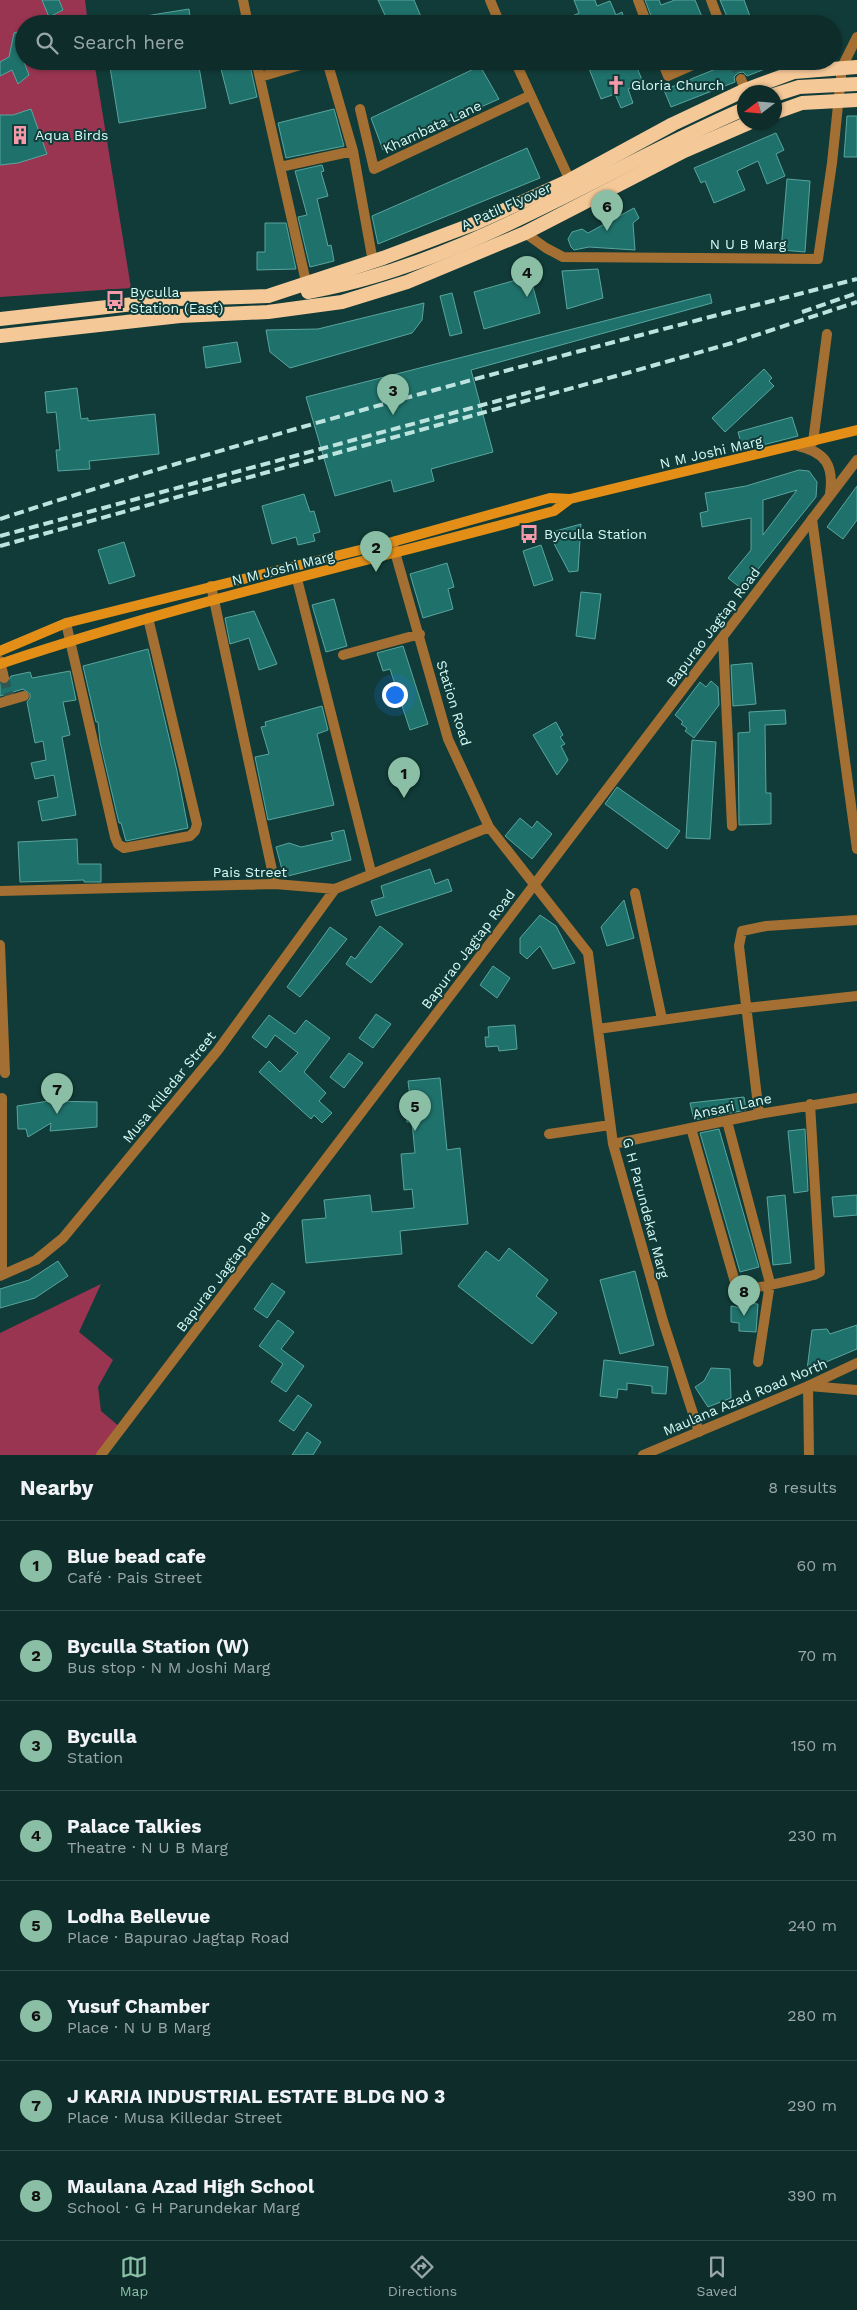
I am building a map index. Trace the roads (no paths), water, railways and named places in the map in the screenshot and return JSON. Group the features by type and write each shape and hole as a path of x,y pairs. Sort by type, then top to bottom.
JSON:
{"highway":[{"path":"842,67 857,67"},
{"path":"307,287 476,223 570,180 743,85 794,72 813,70"},
{"path":"782,92 799,87 857,84"},
{"path":"782,111 802,103 857,100"},
{"name":"A Patil Flyover","path":"0,319 178,299 268,296 307,287 344,286 391,271 481,236 567,196 680,136 737,111"},
{"path":"0,336 180,316 268,312 342,302 407,282 525,233 582,206 684,150 737,128"}],"main road":[{"name":"N M Joshi Marg","path":"0,650 66,623 392,542 550,498 570,499 798,446 857,430"},
{"name":"N M Joshi Marg","path":"0,663 148,618 554,511 570,499"},
{"path":"119,611 123,625"}],"street":[{"path":"243,0 246,15"},
{"path":"490,0 496,15"},
{"path":"638,0 644,15"},
{"path":"711,0 717,15"},
{"path":"842,67 854,48 857,37"},
{"path":"258,70 307,287"},
{"path":"260,77 284,70"},
{"path":"330,70 353,151 373,262"},
{"path":"519,70 582,206"},
{"path":"666,70 668,76 682,70"},
{"path":"838,100 842,70"},
{"name":"Khambata Lane","path":"360,109 374,169 530,96"},
{"name":"N U B Marg","path":"525,233 563,257 818,258 832,163 838,100"},
{"path":"280,167 353,151"},
{"path":"813,442 826,334"},
{"path":"798,446 814,450 823,457 829,467 832,480 830,495"},
{"name":"Bapurao Jagtap Road","path":"101,1455 535,884 615,775 723,638 857,460"},
{"path":"812,518 857,849"},
{"name":"Station Road","path":"392,542 420,634 448,739 489,827 535,884"},
{"path":"297,579 371,872"},
{"path":"211,586 275,884"},
{"path":"66,623 114,837 118,844 124,848 190,836 195,831 197,824 148,618"},
{"path":"343,655 420,634"},
{"path":"723,638 732,826"},
{"path":"0,663 4,678"},
{"path":"6,700 24,696"},
{"path":"335,889 371,872 489,827"},
{"name":"Pais Street","path":"0,891 275,884 335,889"},
{"name":"G H Parundekar Marg","path":"535,884 588,953 613,1144 663,1322 699,1432"},
{"name":"Musa Killedar Street","path":"1,1275 36,1260 63,1238 218,1050 335,889"},
{"path":"635,893 662,1020"},
{"path":"758,1114 739,946 742,931 766,926 857,920"},
{"path":"0,945 1,1016 5,1073"},
{"path":"598,1029 747,1008 857,996"},
{"path":"1,1275 2,1098"},
{"name":"Ansari Lane","path":"613,1144 810,1104 857,1098"},
{"path":"691,1128 737,1289 742,1291 820,1272 810,1104"},
{"path":"726,1121 770,1283 758,1362"},
{"path":"549,1134 610,1124"},
{"name":"Maulana Azad Road North","path":"643,1455 808,1386 857,1363"},
{"path":"809,1455 808,1386 857,1390"}],"tunnel":[{"path":"737,70 741,79"},
{"path":"4,678 9,696"}],"railway":[{"path":"0,519 106,485 319,422 534,363 857,279"},
{"path":"802,312 857,293"},
{"path":"0,546 634,371 732,343 857,302"},
{"path":"0,536 545,388"}],"place":[{"name":"Gloria Church","path":"616,85"},
{"name":"Aqua Birds","path":"20,135"},
{"name":"Yusuf Chamber","path":"607,231"},
{"name":"Palace Talkies","path":"527,297"},
{"name":"Byculla Station (East)","path":"115,300"},
{"name":"Byculla","path":"393,415"},
{"name":"Byculla Station","path":"529,534"},
{"name":"Byculla Station (W)","path":"376,572"},
{"name":"Blue bead cafe","path":"404,798"},
{"name":"J KARIA INDUSTRIAL ESTATE BLDG NO 3","path":"57,1114"},
{"name":"Lodha Bellevue","path":"415,1131"},
{"name":"Maulana Azad High School","path":"744,1316"}]}
